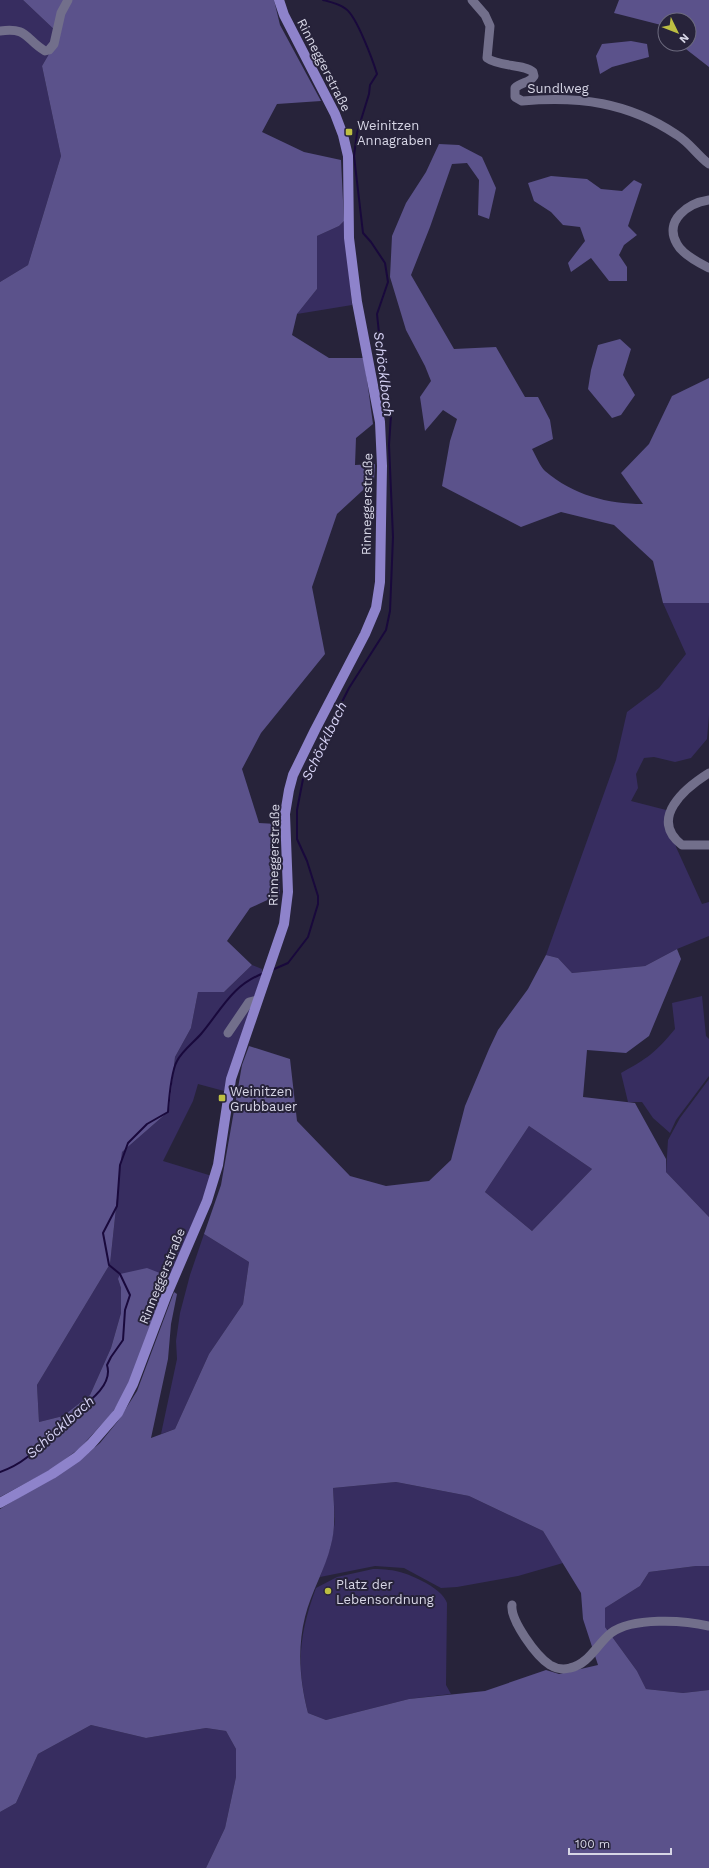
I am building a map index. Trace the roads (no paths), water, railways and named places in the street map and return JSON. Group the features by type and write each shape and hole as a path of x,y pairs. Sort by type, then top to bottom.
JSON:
{"main road":[{"name":"Rinneggerstraße","path":"0,1503 52,1474 77,1457 108,1425 133,1384 167,1294 207,1201 218,1165 231,1079 273,958 285,918 288,892 285,825 289,790 303,753 366,634 376,608 380,582 382,466 380,422 357,302 349,238 348,156 344,137 336,114 284,15 279,0"}],"street":[{"path":"0,31 20,31 45,51 49,50 54,44 61,13 68,0"},
{"name":"Sundlweg","path":"472,0 485,15 490,26 487,58 491,61 526,68 533,72 534,76 532,79 518,84 515,88 515,97 518,100 588,100 626,109 677,134 690,144 700,157 709,164"},
{"path":"709,200 696,202 679,214 674,226 674,238 681,250 709,268"},
{"path":"709,773 686,789 670,811 668,822 671,834 682,845 709,845"},
{"path":"228,1034 249,1002 258,1000"},
{"path":"512,1604 513,1615 523,1634 543,1660 559,1669 569,1669 583,1662 610,1634 629,1625 669,1622 698,1623 709,1626"}],"waterway":[{"name":"Schöcklbach","path":"272,970 288,963 308,937 318,904 318,896 307,861 297,839 297,810 303,779 349,688 386,630 390,611 393,537 389,445 391,415 385,391 377,314 388,282 385,263 363,233 354,156 357,133 369,94 370,85 377,74 364,40 350,14 341,6 323,0"},
{"name":"Schöcklbach","path":"0,1472 10,1468 26,1458 60,1425 92,1399 105,1383 108,1374 107,1365 123,1340 125,1310 130,1295 120,1274 109,1265 103,1233 117,1206 120,1165 128,1143 147,1124 168,1112 173,1072 177,1061 182,1054 201,1034 236,991 253,978 264,973"}],"place":[{"name":"Weinitzen Annagraben","path":"349,132"},
{"name":"Weinitzen Grubbauer","path":"222,1098"},
{"name":"Platz der Lebensordnung","path":"328,1591"}]}
